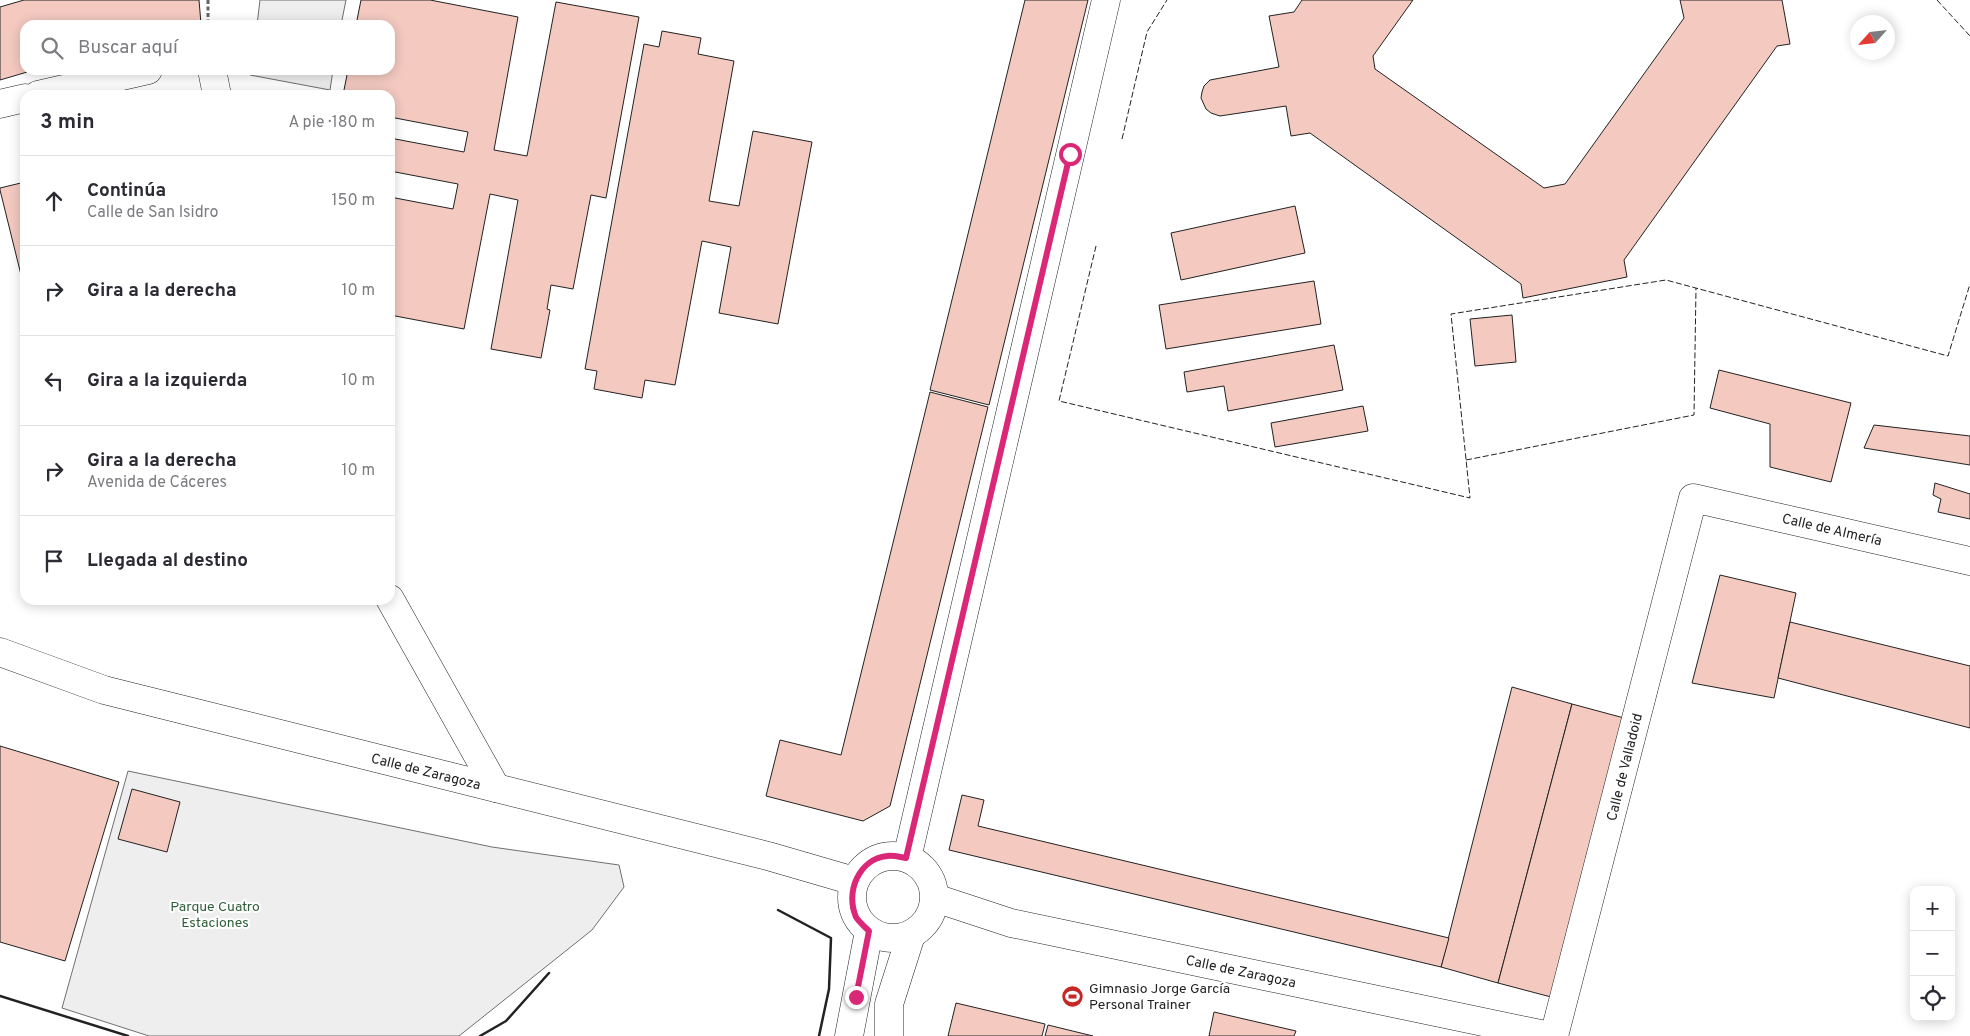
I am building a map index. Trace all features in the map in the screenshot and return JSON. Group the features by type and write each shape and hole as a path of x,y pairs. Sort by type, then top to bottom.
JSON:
{"street":[{"path":"906,858 1106,0"},
{"path":"60,90 126,75"},
{"path":"213,75 216,90"},
{"path":"0,104 20,99"},
{"name":"Calle de Almería","path":"1693,498 1970,561"},
{"name":"Calle de Valladoid","path":"1554,1036 1693,498"},
{"path":"393,605 496,788"},
{"name":"Calle de Zaragoza","path":"0,652 104,690 768,856 854,881"},
{"path":"886,856 906,858 922,867 932,882 935,898 932,914 923,926 910,935 890,939 869,931 856,918 851,899 854,881 867,864 886,856"},
{"name":"Calle de Zaragoza","path":"935,898 1011,923 1550,1036"},
{"path":"848,1036 869,931"},
{"path":"890,1036 889,1004 910,935"}],"path":[{"path":"208,0 208,20"}],"green space":[{"path":"260,0 346,0 342,20 258,20"},
{"path":"250,75 332,75 330,90"},
{"name":"Parque Cuatro Estaciones","path":"128,771 492,847 619,865 624,887 592,930 459,1036 149,1036 62,1008"}],"building":[{"path":"24,0 199,0 201,20 20,20 20,74 0,80 0,7"},
{"path":"361,0 430,0 518,17 494,150 527,156 556,2 639,17 606,198 591,195 573,289 551,285 547,309 550,310 541,358 491,349 518,200 490,194 464,329 395,316 395,198 453,209 458,184 395,172 395,139 464,152 468,132 395,118 395,90 344,90 347,75 395,75 395,20 357,20"},
{"path":"1025,0 1088,0 989,405 930,390"},
{"path":"1302,0 1413,0 1373,56 1375,69 1544,188 1565,184 1684,18 1680,0 1782,0 1790,44 1777,46 1624,260 1627,277 1523,298 1521,284 1310,133 1291,136 1286,106 1220,116 1206,109 1201,98 1204,86 1210,80 1279,67 1269,16 1294,12"},
{"path":"662,31 701,38 698,54 734,61 709,201 739,206 753,131 812,142 778,324 719,313 731,247 702,241 675,385 645,380 642,398 594,389 597,371 585,369 644,44 659,47"},
{"path":"20,183 20,271 0,190 0,188"},
{"path":"1295,206 1305,253 1181,280 1171,233"},
{"path":"1314,281 1321,324 1166,349 1159,305"},
{"path":"1512,315 1516,362 1475,366 1470,319"},
{"path":"1334,345 1343,390 1228,411 1224,386 1187,392 1184,372"},
{"path":"1719,370 1851,403 1831,482 1770,467 1770,424 1710,408"},
{"path":"930,392 988,407 890,806 863,821 766,796 780,740 841,755"},
{"path":"1363,406 1368,431 1275,447 1271,423"},
{"path":"1874,425 1970,436 1970,465 1864,448"},
{"path":"1935,483 1970,494 1970,519 1938,512 1941,499 1933,495"},
{"path":"1720,575 1796,593 1774,698 1692,683"},
{"path":"1790,622 1970,666 1970,728 1778,678"},
{"path":"1512,687 1572,704 1498,983 1441,967"},
{"path":"1572,704 1624,718 1551,997 1498,983"},
{"path":"0,746 119,782 65,961 0,942"},
{"path":"132,789 180,802 167,852 118,839"},
{"path":"962,795 984,800 978,826 1449,938 1441,967 949,850"},
{"path":"956,1003 1045,1024 1042,1036 948,1036"},
{"path":"1214,1012 1296,1031 1294,1036 1209,1036"},
{"path":"1048,1025 1093,1036 1045,1036"}],"fence":[{"path":"1122,139 1147,32 1167,0"},
{"path":"1937,0 1970,36"},
{"path":"1096,246 1059,401 1470,498 1451,314 1666,280 1948,356 1970,284"},
{"path":"1466,460 1694,415 1696,288"}],"wall":[{"path":"778,910 831,938 829,989 819,1036"},
{"path":"480,1036 506,1021 549,973"},
{"path":"0,996 128,1036"}],"place":[{"name":"Gimnasio Jorge García Personal Trainer","path":"1073,996"}],"route":[{"path":"856,997 869,931 856,918 851,899 854,881 867,864 886,856 906,858 1070,154"}]}
